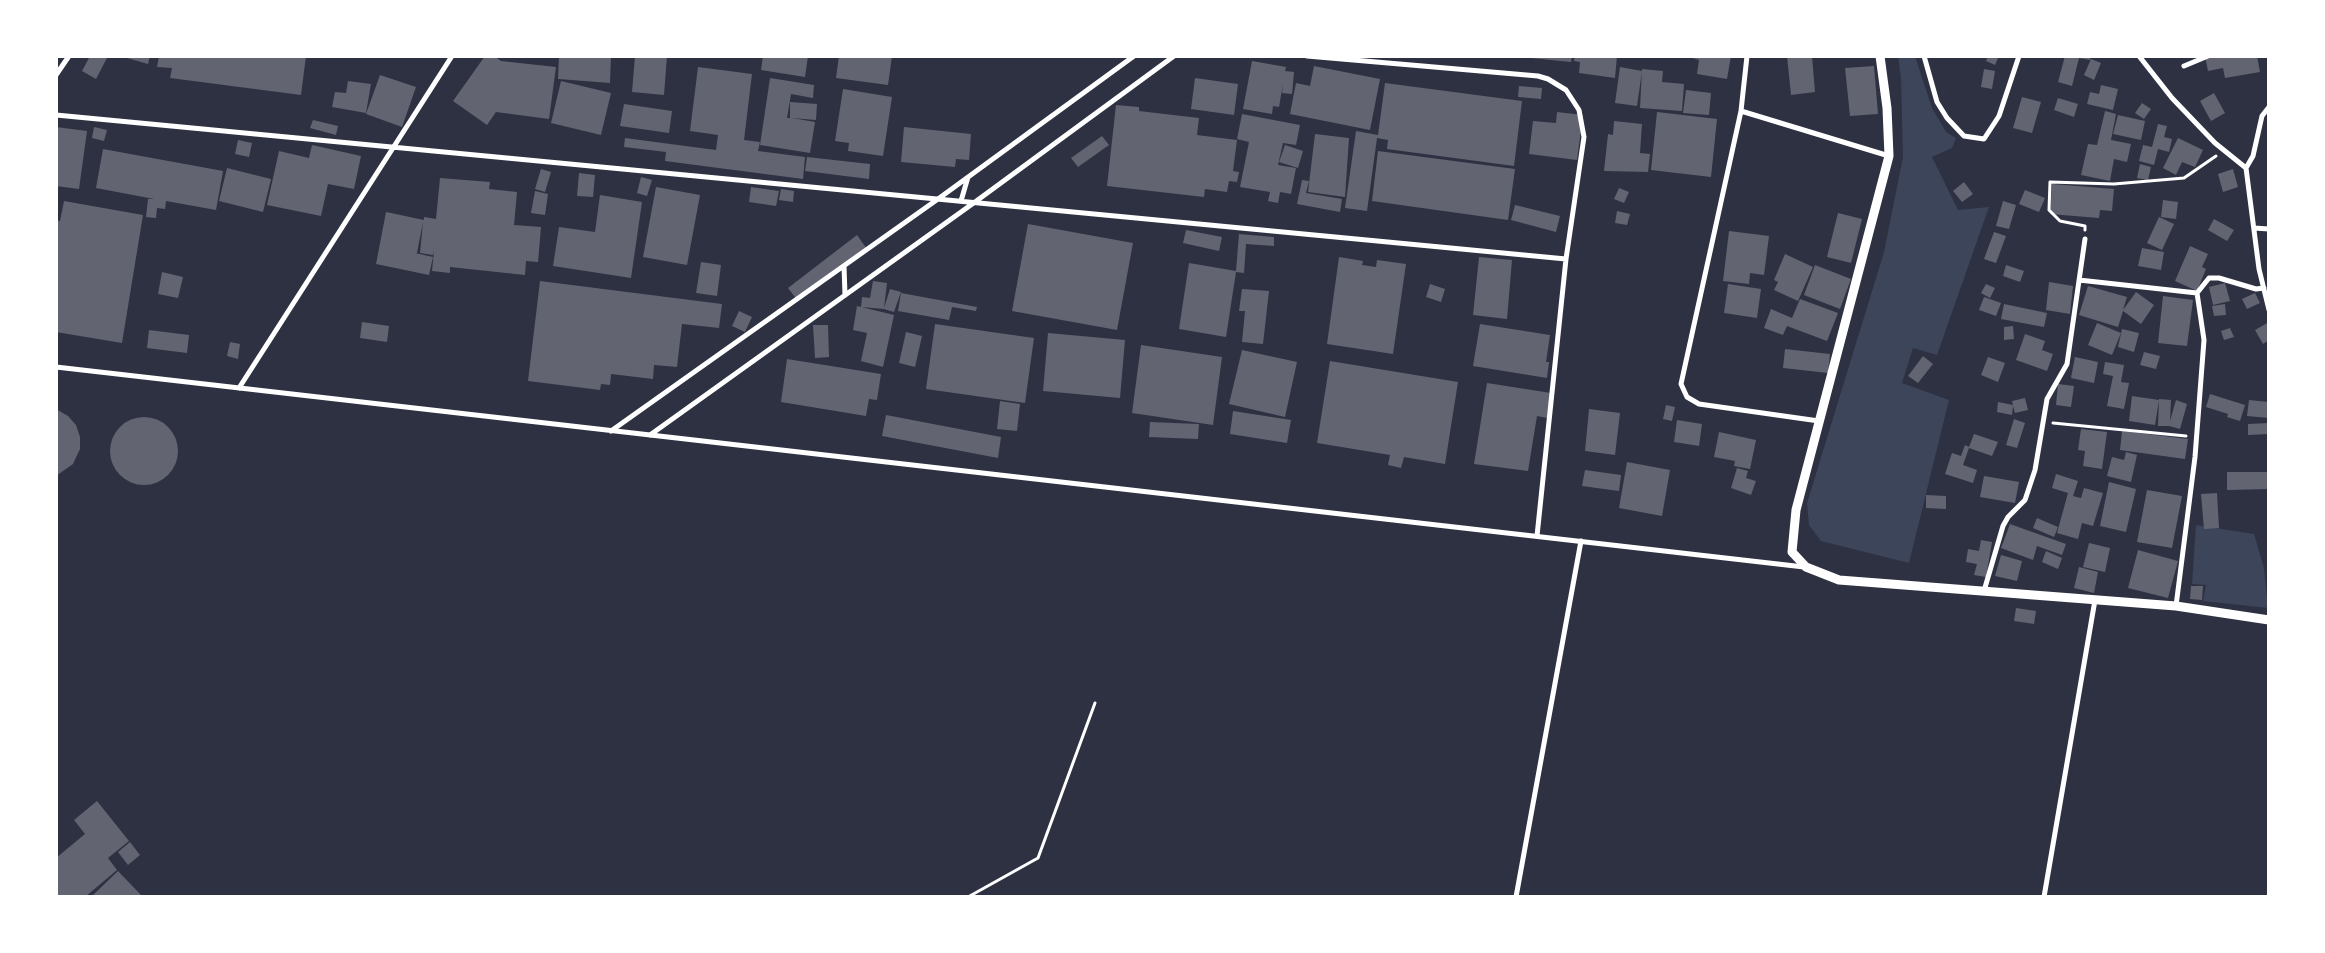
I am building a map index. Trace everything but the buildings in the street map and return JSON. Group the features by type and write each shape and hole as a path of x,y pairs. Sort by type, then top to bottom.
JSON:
{"street":[{"path":"56,75 69,56"},
{"path":"239,388 452,56"},
{"path":"612,431 938,199 1134,56"},
{"path":"649,435 975,202 1174,56"},
{"path":"1307,56 1538,76 1562,87 1579,110 1584,137 1566,259 1536,536"},
{"path":"1747,56 1741,111 1681,379 1682,389 1687,397 1699,404 1819,420"},
{"path":"1806,567 1792,552 1796,510 1889,156 1887,108 1880,56"},
{"path":"1924,56 1937,102 1947,118 1964,136 1984,139 1999,116 2019,56"},
{"path":"2139,56 2172,98 2224,150 2246,168"},
{"path":"2184,66 2208,56"},
{"path":"2269,106 2262,116 2253,156 2246,168 2254,228 2269,310"},
{"path":"1741,111 1889,156"},
{"path":"56,115 1566,259"},
{"path":"961,201 968,177"},
{"path":"2254,228 2269,229"},
{"path":"1984,591 2003,526 2008,517 2024,500 2035,470 2047,399 2067,364 2085,238"},
{"path":"844,266 845,295"},
{"path":"2176,606 2197,436 2204,340 2197,293 2209,278 2219,278 2256,289 2264,288"},
{"path":"2079,280 2197,293"},
{"path":"56,367 1806,567 1839,580 2176,606 2269,620"},
{"path":"1516,897 1581,541"},
{"path":"2044,897 2095,600"}],"path":[{"path":"2085,238 2085,226 2060,221 2049,210 2050,182 2114,184 2184,178 2224,150"},
{"path":"2043,422 2197,436"},
{"path":"968,897 1038,858 1095,703"}],"shaded area":[{"path":"1898,56 1915,56 1932,108 1946,132 1956,138 1952,148 1932,157 1958,210 1989,207 1937,355 1913,348 1902,383 1949,400 1909,563 1821,541 1809,525 1807,503 1884,252 1903,157 1901,78"},
{"path":"2196,525 2254,534 2264,568 2268,608 2203,601 2206,585 2192,584"}]}
